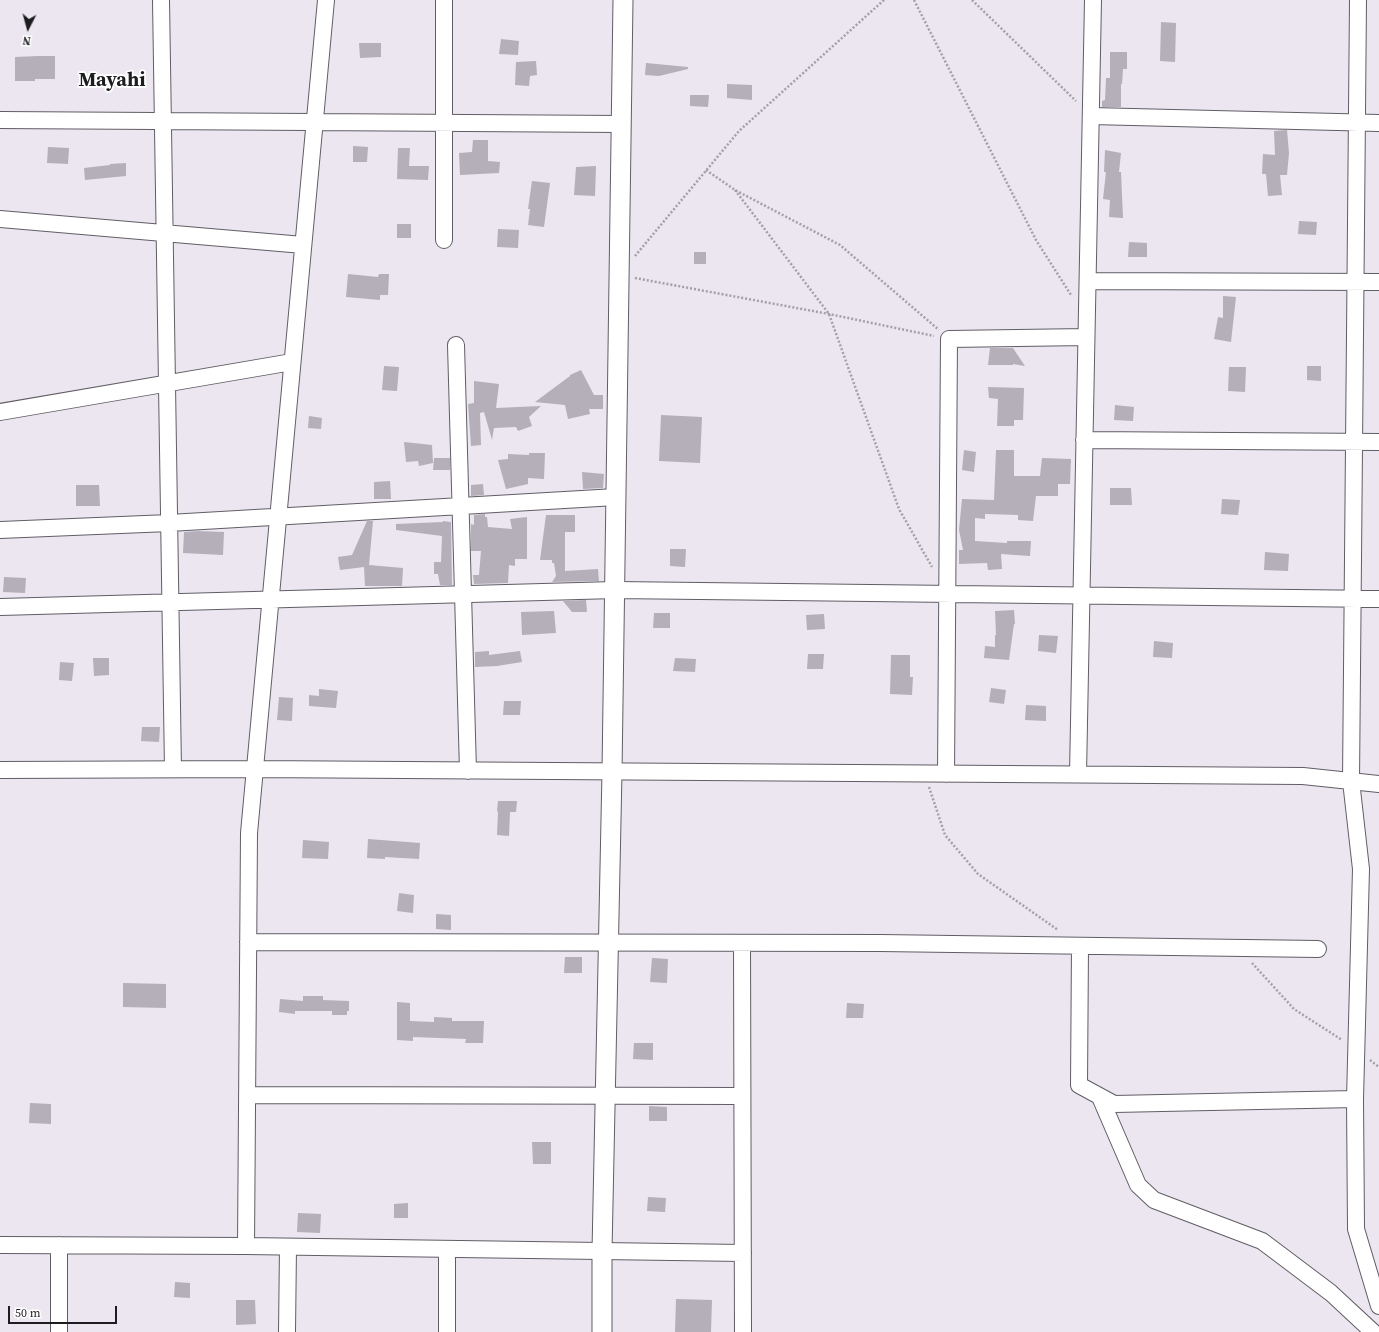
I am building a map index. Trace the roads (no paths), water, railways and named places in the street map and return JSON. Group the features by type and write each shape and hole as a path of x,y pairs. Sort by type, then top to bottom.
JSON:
{"street":[{"path":"161,0 173,769"},
{"path":"246,1246 249,833 326,0"},
{"path":"444,0 444,240"},
{"path":"602,1332 602,1251 615,590 623,0"},
{"path":"1078,774 1093,0"},
{"path":"1358,0 1351,781 1361,869 1355,1098 1356,1229 1379,1306"},
{"path":"1091,116 1379,123"},
{"path":"0,120 622,124"},
{"path":"0,219 303,245"},
{"path":"1088,281 1379,282"},
{"path":"946,774 949,338 1086,338"},
{"path":"456,344 468,771"},
{"path":"0,412 292,362"},
{"path":"1084,440 1379,442"},
{"path":"0,530 169,523 616,497"},
{"path":"0,607 615,590 1379,599"},
{"path":"0,770 173,769 1303,776 1379,784"},
{"path":"248,942 608,942 1318,949"},
{"path":"742,943 743,1332"},
{"path":"1080,946 1079,1085 1100,1097 1114,1104 1355,1098"},
{"path":"247,1095 742,1096"},
{"path":"1100,1097 1138,1185 1154,1200 1262,1241 1331,1293 1374,1332"},
{"path":"0,1245 288,1246 742,1253"},
{"path":"59,1245 59,1332"},
{"path":"287,1332 288,1246"},
{"path":"447,1249 447,1332"}],"district":[{"name":"Mayahi","path":"112,81"}]}
